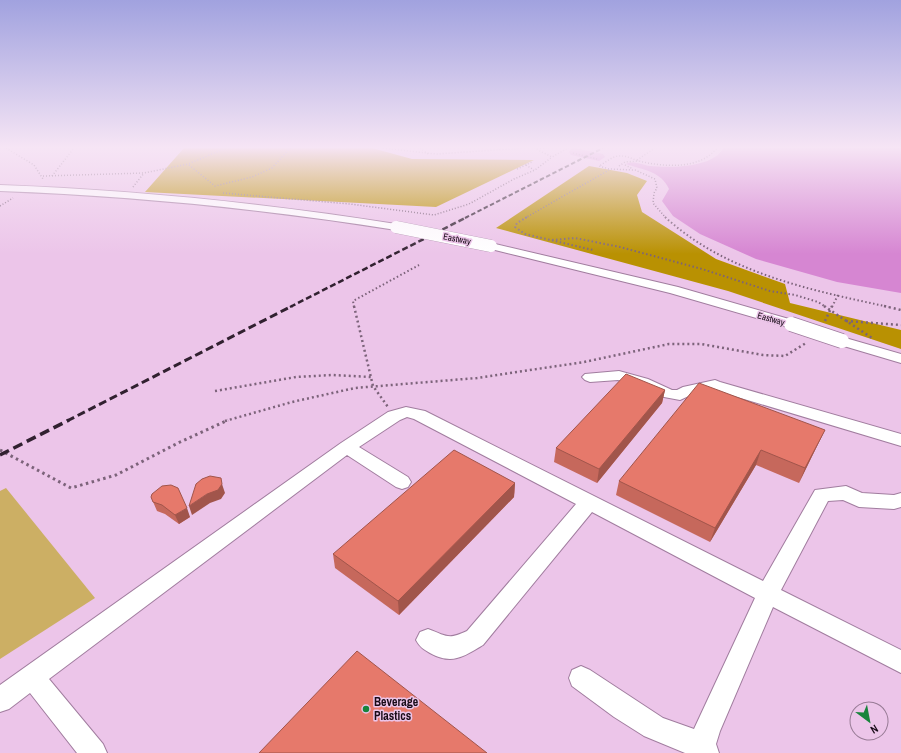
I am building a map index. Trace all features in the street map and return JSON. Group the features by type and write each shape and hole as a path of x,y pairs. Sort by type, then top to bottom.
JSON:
{"street":[{"name":"Eastway","path":"0,188 84,190 179,197 248,204 396,227 491,246 653,285 790,324 901,359"},
{"path":"590,377 618,375 643,382 669,394 680,395 688,390 715,385 901,440"},
{"path":"0,700 347,447 394,416 406,412 419,415 901,662"},
{"path":"347,447 402,482"},
{"path":"580,678 656,729 704,748 768,593 822,495 846,493 859,500 894,502 901,500"},
{"path":"428,640 445,649 458,647 475,638 590,502"},
{"path":"32,677 94,753"}],"path":[{"path":"136,183 133,187 139,187"},
{"path":"211,183 215,186 227,183"},
{"path":"216,193 350,204 434,215 469,204 507,183"},
{"path":"585,183 517,223 515,226 525,234 593,250"},
{"path":"656,183 657,188 652,195 652,200 656,207 677,228 696,242 728,259 761,272 838,295 901,310"},
{"path":"552,240 575,238 620,247 702,269 770,291 795,295 818,302 844,321 856,324 889,322 901,325"},
{"path":"394,416 373,386 353,301 419,265"},
{"path":"823,325 838,295"},
{"path":"0,450 71,488 116,475 225,421 292,402 355,388 485,377 584,362 669,344 701,344 763,355 785,356 802,347 809,340"},
{"path":"214,391 296,377 332,375 371,377"}],"shaded area":[{"path":"153,183 486,183 436,207 145,192"},
{"path":"563,183 645,183 637,195 642,212 716,259 785,284 790,303 901,330 901,349 728,291 496,228"},
{"path":"666,183 901,183 901,293 837,282 756,259 700,234 673,216 662,201 669,189"},
{"path":"6,488 95,598 0,659 0,491"}],"building":[{"path":"626,374 665,390 599,469 556,448"},
{"path":"699,383 825,430 805,468 761,450 715,528 619,481"},
{"path":"454,450 515,483 398,601 333,554"},
{"path":"210,476 221,478 222,484 218,490 207,494 189,506 196,484 202,479"},
{"path":"171,485 178,488 187,508 175,515 162,505 153,502 151,497 152,494 162,486"},
{"name":"Beverage Plastics","path":"357,651 487,753 259,753"}],"railway":[{"path":"465,218 534,183"},
{"path":"290,307 467,217"},
{"path":"67,421 292,306"},
{"path":"0,455 69,420"}],"place":[{"name":"Beverage Plastics","path":"366,709"}]}
